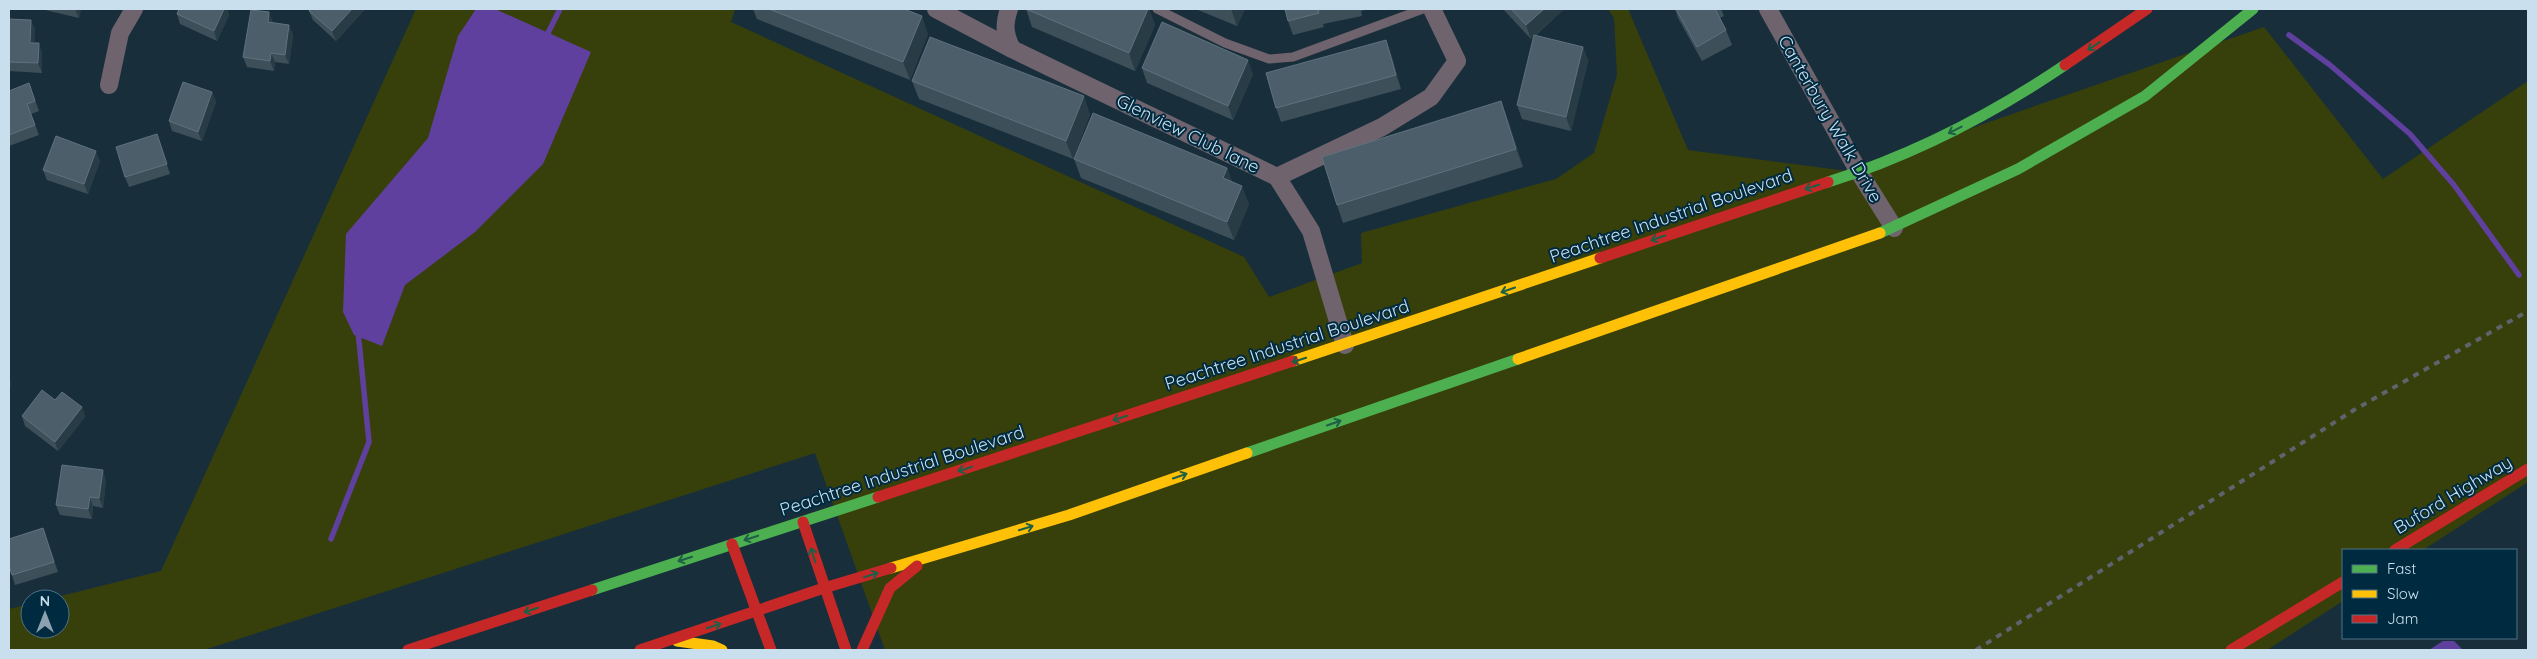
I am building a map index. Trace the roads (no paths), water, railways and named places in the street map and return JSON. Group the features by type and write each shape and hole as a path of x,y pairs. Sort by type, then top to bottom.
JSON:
{"main road":[{"name":"Peachtree Industrial Boulevard","path":"408,650 1345,345 1748,207 1859,172 1936,140 2014,100 2147,9"},
{"path":"640,650 824,588 1069,515 1894,228 2018,170 2145,96 2253,9"},
{"name":"Buford Highway","path":"2397,549 2528,469"},
{"path":"803,522 846,650"},
{"path":"732,544 771,650"},
{"path":"862,650 890,588 926,559"},
{"path":"2231,650 2342,583"},
{"path":"671,640 713,646 722,650"}],"street":[{"path":"109,85 120,33 134,9"},
{"name":"Glenview Club lane","path":"936,9 1277,177 1312,231 1345,345"},
{"path":"1009,9 1004,21 1006,38 1012,48"},
{"path":"1277,177 1382,127 1430,97 1457,61 1432,9"},
{"name":"Canterbury Walk Drive","path":"1768,9 1859,172 1894,228"}],"lane":[{"path":"1157,9 1225,43 1268,59 1293,57 1423,9"}],"waterway":[{"path":"545,39 560,9"},
{"path":"2289,35 2330,65 2410,134 2454,185 2519,275"},
{"path":"331,539 369,442 358,331"}],"railway":[{"path":"1976,650 2354,410 2528,311"}]}
